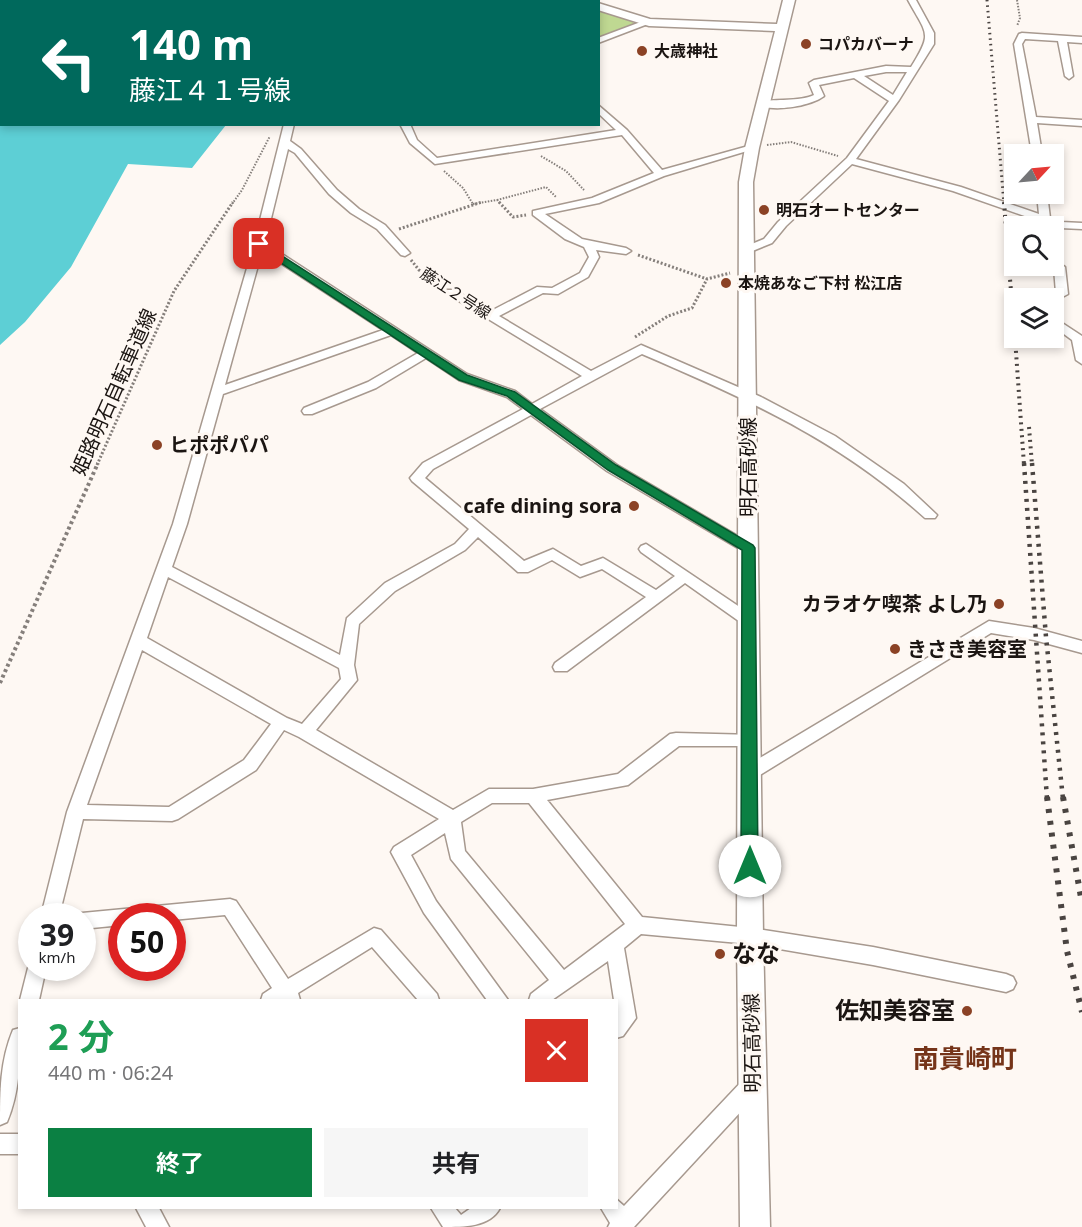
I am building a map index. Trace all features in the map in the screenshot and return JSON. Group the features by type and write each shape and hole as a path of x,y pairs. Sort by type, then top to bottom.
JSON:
{"main road":[{"name":"明石高砂線","path":"755,1227 750,936 747,171 789,0"},
{"path":"600,7 649,22 783,28"}],"street":[{"path":"746,250 768,241 782,224 850,160 914,70 930,44 930,33 912,0"},
{"path":"600,40 649,22"},
{"path":"1036,144 1018,44 1022,36 1082,40"},
{"path":"1062,39 1069,76"},
{"path":"763,104 792,105 809,101 819,96 813,83 886,69 914,70"},
{"path":"856,75 894,100"},
{"path":"600,110 624,132 660,174"},
{"path":"1032,120 1082,123"},
{"path":"53,903 76,812 180,524 259,244 288,126"},
{"path":"406,126 413,141 435,161 624,132"},
{"name":"藤江２号線","path":"284,142 298,151 333,192 387,234 405,253"},
{"path":"537,213 595,201 660,174 752,148"},
{"path":"850,160 957,189 1024,216"},
{"path":"537,213 567,237 589,247 626,251"},
{"path":"1064,225 1082,226"},
{"path":"259,244 463,377 511,394 612,468 748,548"},
{"path":"490,316 541,289 554,292 584,274 594,257 589,247"},
{"name":"藤江２号線","path":"450,292 592,377"},
{"path":"1064,329 1078,339 1082,360"},
{"path":"217,392 392,330"},
{"path":"656,597 603,563 580,572 553,554 523,568 417,478 428,466 534,410 641,349 747,395 823,435 905,491 930,515"},
{"path":"308,411 372,385 427,353"},
{"path":"305,732 349,680 346,665 352,621 390,587 459,547 477,530"},
{"path":"646,549 748,620"},
{"path":"164,569 346,665"},
{"path":"561,667 685,576"},
{"path":"749,773 989,627 1034,634 1082,647"},
{"path":"138,640 280,722 305,732 452,818"},
{"path":"76,812 172,814 250,765 280,722"},
{"path":"497,999 430,907 400,852 489,796 532,796 622,780 676,739 749,740"},
{"path":"532,796 637,925 750,936 873,956 1006,982"},
{"path":"452,818 457,854 561,982"},
{"path":"186,911 230,907 282,997 374,936 429,999"},
{"path":"539,999 615,947 637,925"},
{"path":"615,947 626,1018 618,1027"},
{"path":"29,999 34,981"},
{"path":"0,1115 18,1045"},
{"path":"618,1219 752,1086"},
{"path":"0,1144 18,1144"},
{"path":"148,1209 158,1227"},
{"path":"443,1209 456,1227"},
{"path":"463,1227 488,1209"}],"path":[{"path":"1017,0 1020,18 1017,36 1022,36"},
{"name":"姫路明石自転車道線","path":"0,683 174,291 200,249 242,190 271,133"},
{"path":"752,148 791,142 850,160"},
{"path":"530,145 544,159 566,171 595,201"},
{"path":"435,161 463,188 473,204"},
{"path":"387,234 473,204 546,187 565,207"},
{"path":"497,200 513,217 537,213"},
{"path":"626,251 707,279 724,275"},
{"name":"藤江２号線","path":"405,253 418,270 450,292"},
{"path":"634,339 668,316 692,308 707,279"}],"green space":[{"path":"600,11 635,24 600,38"}],"water":[{"path":"0,126 225,126 192,168 128,164 71,267 25,322 0,345"}],"railway":[{"path":"987,0 1004,204"},
{"path":"1004,204 1011,288"},
{"path":"1016,348 1024,465"},
{"path":"1029,427 1032,465"},
{"path":"1024,463 1047,799"},
{"path":"1032,463 1046,637 1063,799"},
{"path":"1047,797 1067,951 1082,1012"},
{"path":"1063,797 1082,903"}],"place":[{"name":"コパカバーナ","path":"806,44"},
{"name":"大歳神社","path":"642,51"},
{"name":"明石オートセンター","path":"764,210"},
{"name":"本焼あなご下村 松江店","path":"726,283"},
{"name":"ヒポポパパ","path":"157,445"},
{"name":"cafe dining sora","path":"634,506"},
{"name":"カラオケ喫茶 よし乃","path":"999,604"},
{"name":"きさき美容室","path":"895,649"},
{"name":"なな","path":"720,954"},
{"name":"佐知美容室","path":"967,1011"}],"district":[{"name":"南貴崎町","path":"965,1059"}],"route":[{"path":"259,244 463,377 511,394 612,468 748,548 750,866"}]}
